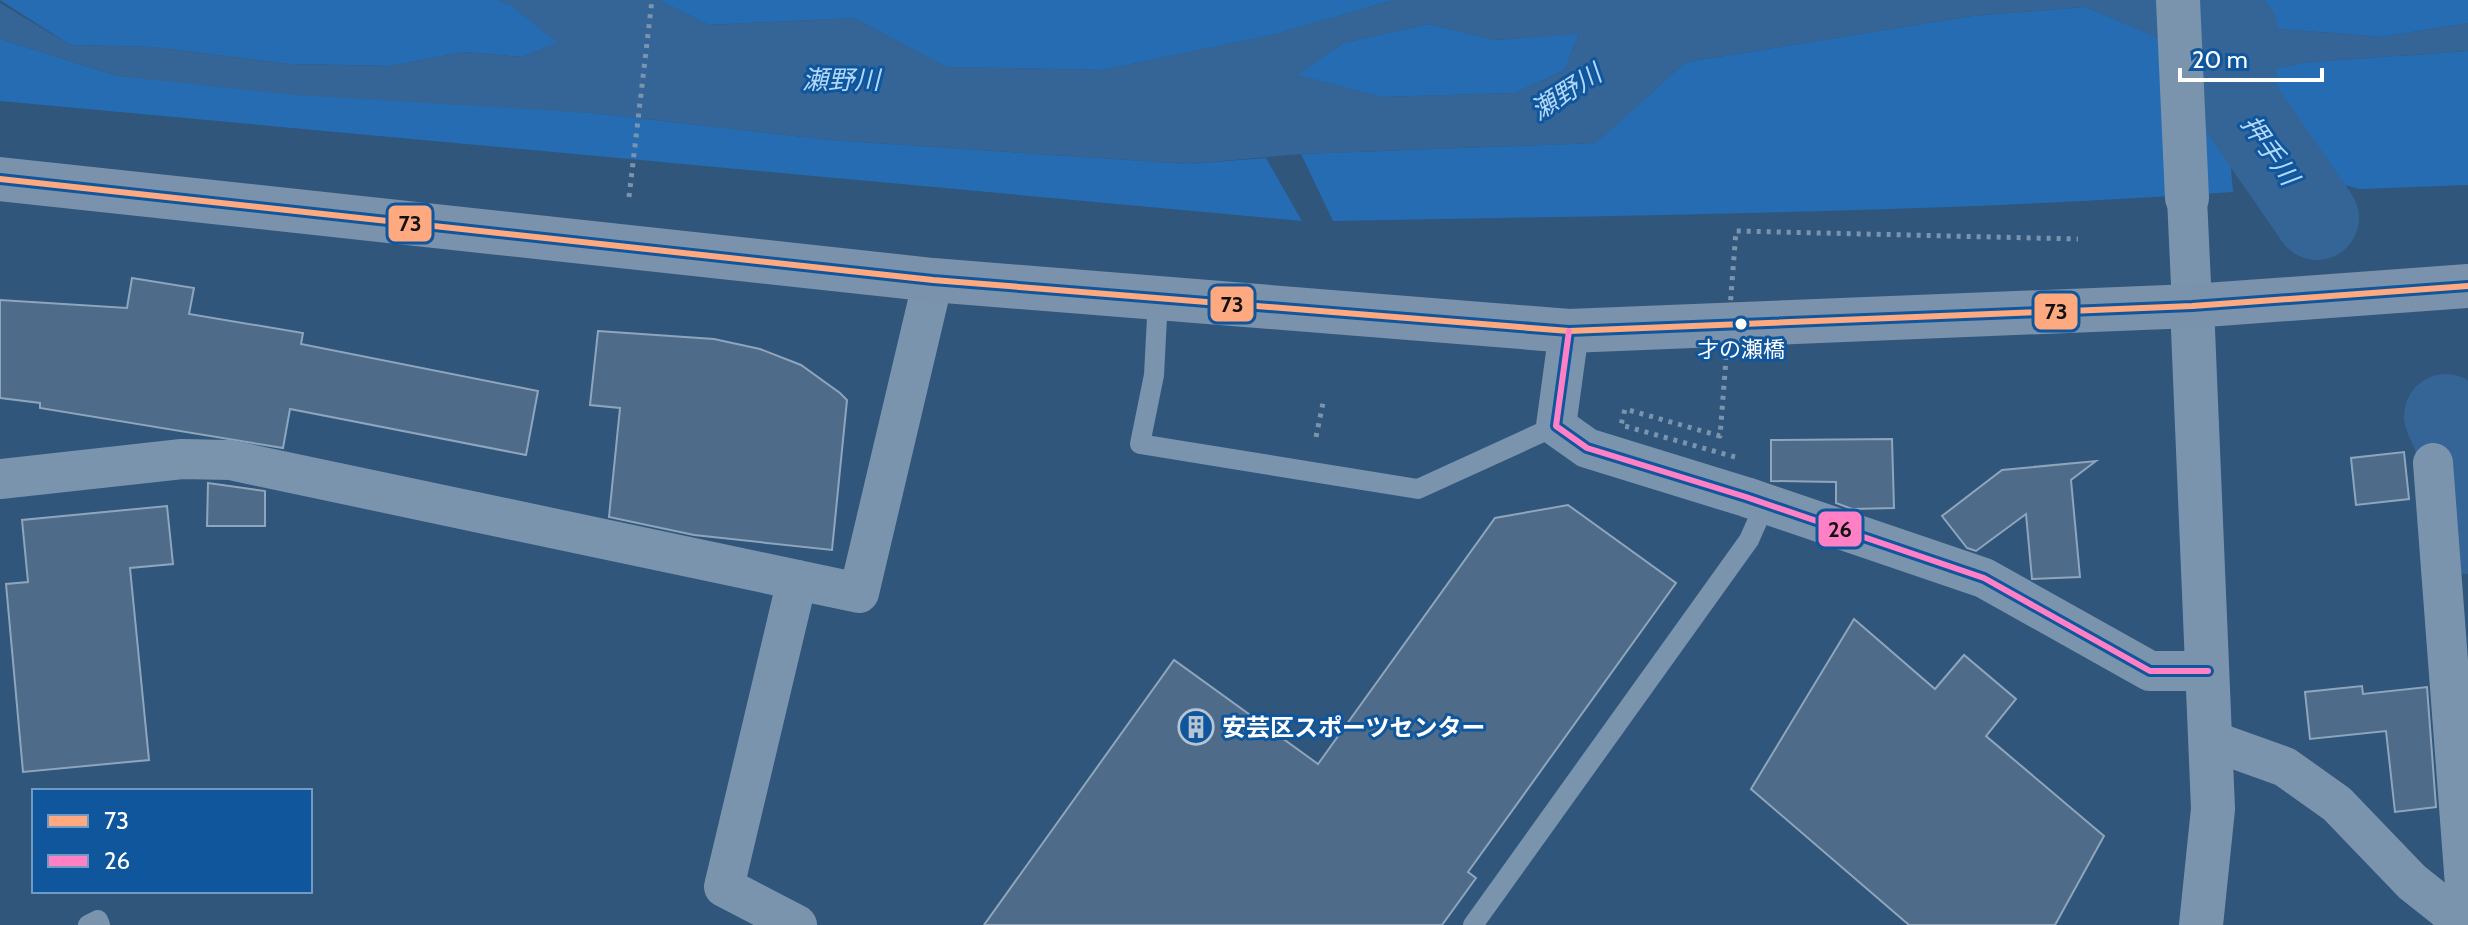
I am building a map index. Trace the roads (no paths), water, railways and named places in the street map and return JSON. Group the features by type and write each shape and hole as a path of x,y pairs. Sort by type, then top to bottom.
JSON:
{"highway":[{"path":"0,179 933,280 1569,331 2192,306 2468,286"}],"street":[{"path":"2178,0 2213,809 2201,925"},
{"path":"0,479 182,459 230,460 859,593 933,280"},
{"path":"1569,331 1556,426 1587,448 1984,578 2150,671 2208,671"},
{"path":"2433,463 2467,925"},
{"path":"797,580 724,887 797,925"},
{"path":"2210,740 2285,767 2337,804 2412,882 2467,925"}],"lane":[{"path":"1158,298 1154,375 1140,444 1418,489 1556,426"},
{"path":"1473,925 1749,540 1765,504"},
{"path":"88,925 98,920 100,925"}],"water":[{"name":"瀬野川","path":"497,0 658,0 709,25 854,18 947,67 1103,70 1271,35 1394,0 2252,0 2279,29 2382,37 2468,23 2468,51 2310,62 2242,74 2086,7 1972,16 1686,62 1596,143 1301,154 1189,164 830,140 593,113 294,95 118,76 0,39 0,3 70,45 154,47 290,64 390,66 464,52 521,57 557,43 511,5","holes":["1428,24 1496,40 1579,34 1565,70 1515,93 1381,97 1298,75 1343,43"]}],"waterway":[{"name":"押手川","path":"2236,31 2234,98 2317,218"},
{"name":"押手川","path":"2446,416 2456,438 2468,532"}],"place":[{"name":"才の瀬橋","path":"1741,324"},
{"name":"安芸区スポーツセンター","path":"1196,727"}]}
